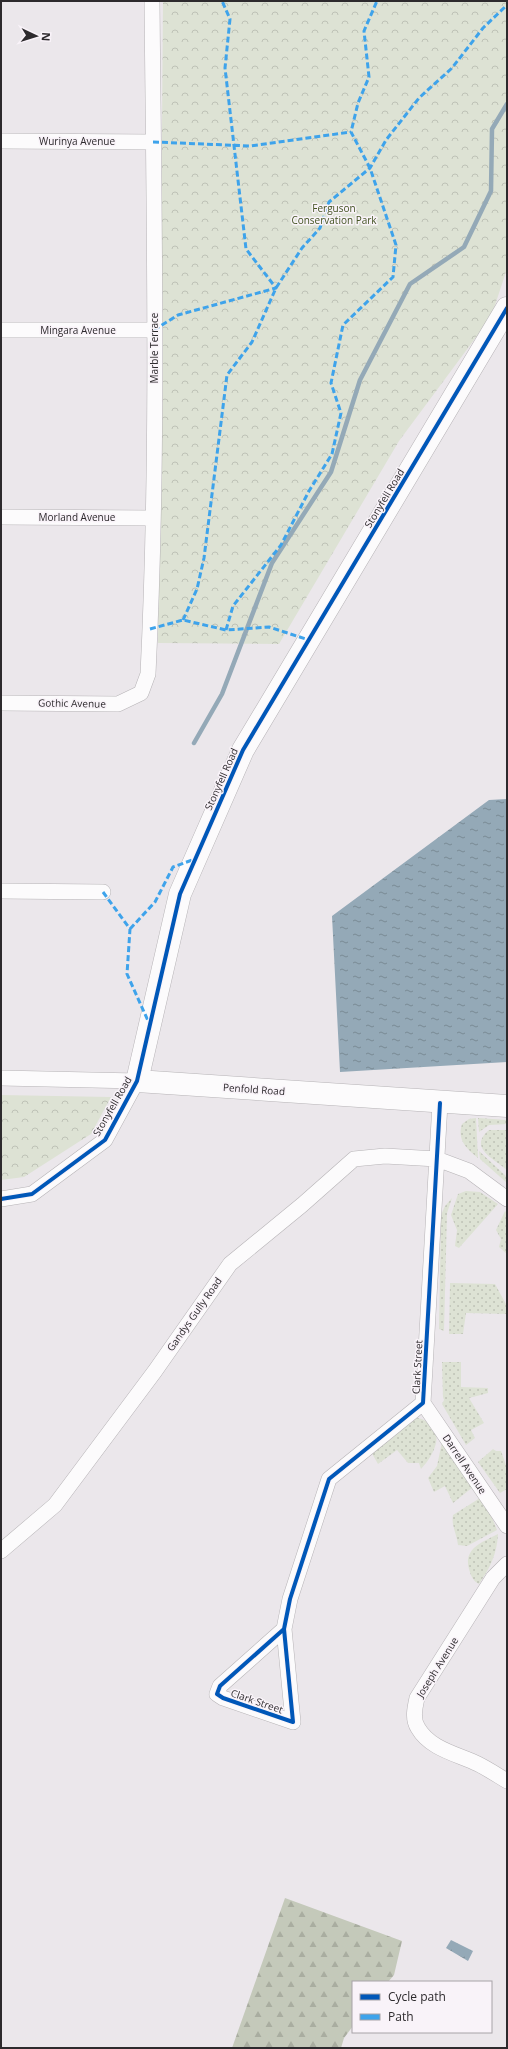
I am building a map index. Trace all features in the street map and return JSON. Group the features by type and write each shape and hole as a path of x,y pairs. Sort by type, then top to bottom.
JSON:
{"street":[{"name":"Marble Terrace","path":"142,694 148,674 152,518 154,330 152,1"},
{"name":"Wurinya Avenue","path":"1,141 153,142"},
{"name":"Stonyfell Road","path":"1,1199 32,1194 105,1140 137,1081 180,894 243,750 507,308"},
{"name":"Mingara Avenue","path":"1,330 154,330"},
{"name":"Morland Avenue","path":"1,517 152,518"},
{"name":"Gothic Avenue","path":"1,703 118,704 142,694"},
{"path":"1,891 103,892"},
{"name":"Penfold Road","path":"1,1078 137,1081 507,1106"},
{"name":"Clark Street","path":"284,1629 220,1686 217,1694 223,1698 293,1722 284,1629 290,1599 329,1479 423,1402 440,1102"},
{"name":"Gandys Gully Road","path":"1,1551 55,1505 155,1371 230,1264 302,1205 354,1159 385,1156 437,1159 468,1171 507,1199"},
{"name":"Darrell Avenue","path":"423,1402 507,1526"},
{"name":"Joseph Avenue","path":"507,1564 493,1578 416,1698 414,1712 417,1727 429,1741 443,1749 478,1764 507,1781"}],"green space":[{"name":"Ferguson Conservation Park","path":"163,1 507,1 507,269 491,317 399,441 279,644 158,643"},
{"path":"1,1095 111,1097 91,1134 24,1177 1,1180"},
{"path":"476,1118 478,1158 466,1147 461,1135 462,1124 469,1119"},
{"path":"478,1118 507,1120 507,1124 489,1125 479,1132"},
{"path":"489,1130 507,1130 507,1170 490,1157 482,1147 481,1142 483,1136"},
{"path":"479,1151 507,1177 507,1183 480,1159"},
{"path":"466,1191 480,1192 498,1204 459,1248 455,1246 457,1230 451,1215 458,1194"},
{"path":"452,1198 447,1213 444,1331 439,1329 441,1215 445,1206"},
{"path":"505,1211 507,1213 507,1254 499,1247 501,1239 496,1230"},
{"path":"450,1283 495,1284 507,1306 507,1314 466,1313 463,1334 449,1334"},
{"path":"442,1362 461,1362 461,1387 488,1388 488,1393 469,1398 484,1423 471,1430 475,1438 466,1445 442,1404 444,1400"},
{"path":"418,1418 427,1422 433,1427 436,1433 435,1448 421,1469 419,1463 408,1463 397,1450 378,1464 370,1450 410,1419"},
{"path":"442,1442 473,1487 453,1503 445,1486 434,1492 428,1478 437,1466"},
{"path":"493,1449 496,1451 501,1451 507,1468 507,1489 500,1493 478,1462"},
{"path":"480,1498 491,1515 497,1530 467,1546 458,1545 453,1523 453,1515"},
{"path":"498,1534 492,1560 479,1584 474,1580 469,1569 469,1556 481,1543"},
{"path":"285,1898 402,1941 394,1975 389,1981 352,1981 352,2027 344,2038 341,2048 232,2048"}],"water":[{"path":"507,799 507,1062 340,1072 332,916 489,800"},
{"path":"451,1940 473,1951 468,1961 446,1948"}],"waterway":[{"path":"194,743 222,694 272,563 331,472 360,380 410,284 464,247 491,191 492,129 507,104"}],"marked path":[{"path":"154,330 178,315 276,288 246,249 225,68 230,19 222,1"},
{"path":"226,630 233,606 281,545 309,491 332,454 341,413 331,383 343,325 393,277 396,245 370,168 351,132 358,103 369,77 364,31 377,1"},
{"path":"183,620 197,589 204,558 227,375 252,342 276,288 302,248 320,228 329,202 370,168 386,140 419,98 452,68 483,28 507,5"},
{"path":"153,142 250,146 351,132"},
{"path":"150,629 183,620 226,630 269,627 309,640"},
{"path":"130,929 155,902 173,867 195,859"},
{"path":"103,892 130,929 127,974 149,1023"}],"cycle path":[{"path":"1,1199 32,1194 105,1140 137,1081 180,894 243,750 507,308"},
{"path":"284,1629 220,1686 217,1694 223,1698 293,1722 284,1629 290,1599 329,1479 423,1403 440,1103"}]}
